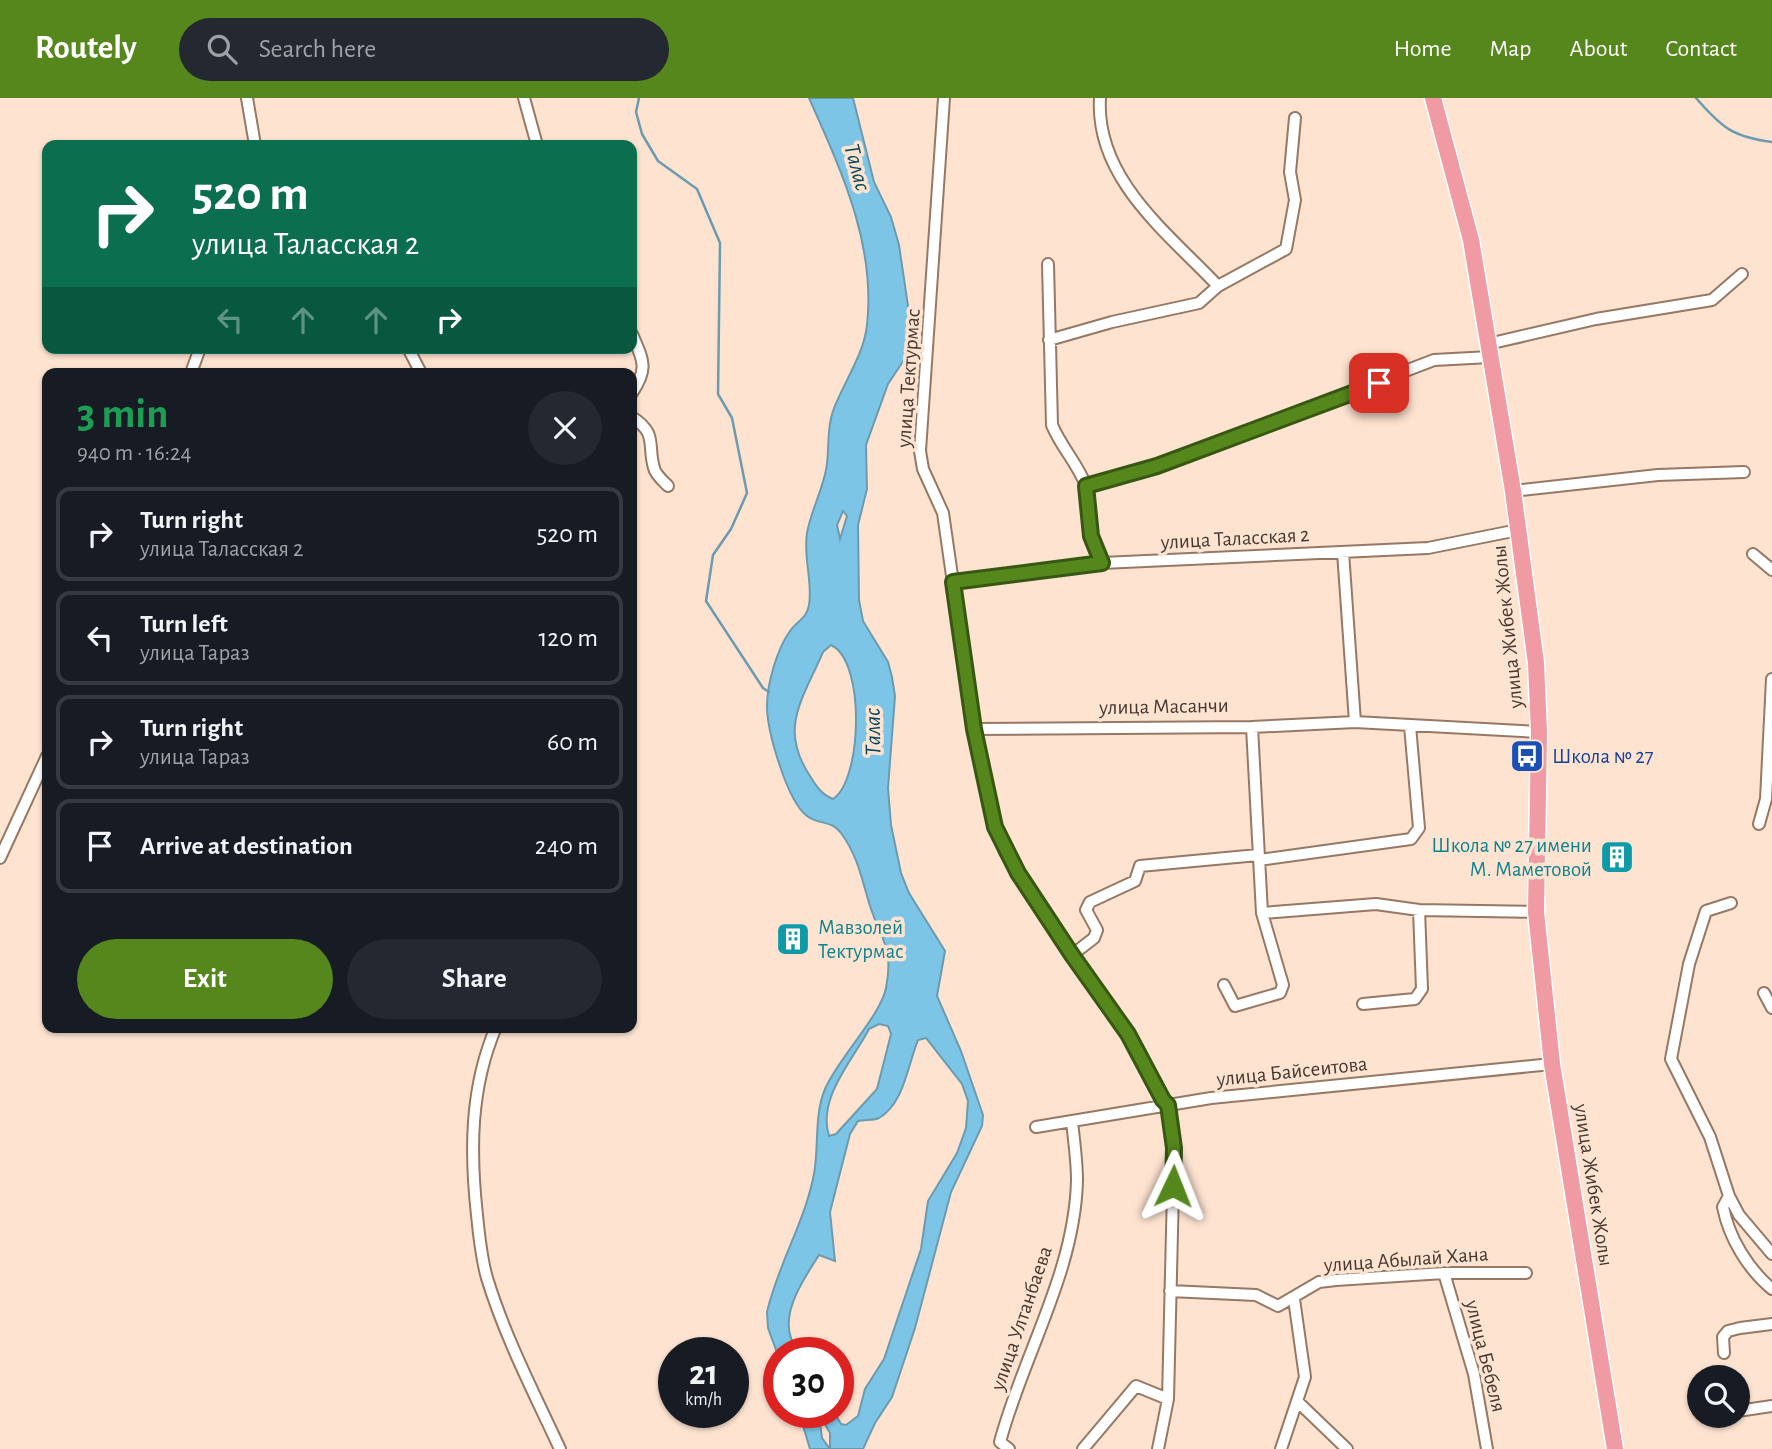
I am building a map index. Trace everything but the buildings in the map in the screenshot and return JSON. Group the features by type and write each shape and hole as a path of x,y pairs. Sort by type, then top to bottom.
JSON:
{"main road":[{"name":"улица Жибек Жолы","path":"1433,98 1471,240 1513,491 1536,663 1539,732 1536,912 1552,1064 1615,1449"}],"street":[{"path":"247,98 254,140"},
{"path":"524,98 536,140"},
{"name":"улица Тектурмас","path":"944,98 920,451 923,469 943,513 974,729 995,827 1005,852 1072,955 1128,1034 1168,1105 1174,1148 1168,1399 1158,1449"},
{"path":"1100,98 1107,150 1128,189 1172,243 1218,286"},
{"path":"1049,340 1111,322 1199,303 1218,286 1286,250 1295,200 1290,172 1295,118"},
{"path":"1048,264 1052,425 1060,446 1081,473 1086,486 1091,536 1102,563"},
{"path":"1086,486 1157,466 1434,360 1489,351 1596,319 1712,300 1742,274"},
{"path":"637,347 644,366 643,377 637,386"},
{"path":"637,420 643,424 652,440 654,469 667,486"},
{"path":"1513,491 1658,475 1744,472"},
{"name":"улица Таласская 2","path":"953,582 1102,563 1428,548 1518,530"},
{"path":"1343,552 1355,722"},
{"path":"1753,554 1772,570"},
{"path":"1759,824 1766,799 1772,679"},
{"name":"улица Масанчи","path":"974,729 1252,727 1355,722 1539,732"},
{"path":"1072,955 1094,938 1097,930 1086,911 1090,902 1135,881 1140,866 1258,858 1411,839 1416,836 1419,828 1410,726"},
{"path":"1224,985 1235,1006 1280,993 1283,985 1262,913 1252,727"},
{"path":"0,858 42,767"},
{"path":"1731,903 1706,911 1689,964 1671,1059 1710,1137 1729,1196 1739,1215 1772,1254"},
{"path":"1262,913 1376,904 1419,910 1536,912"},
{"path":"1363,1004 1415,999 1422,989 1419,910"},
{"path":"1764,993 1772,1008"},
{"path":"494,1033 483,1060 474,1114 471,1159 481,1257 519,1359 560,1449"},
{"name":"улица Байсеитова","path":"1036,1127 1211,1098 1552,1064"},
{"name":"улица Ултанбаева","path":"1004,1445 1067,1242 1077,1181 1072,1121"},
{"path":"1729,1196 1723,1207 1725,1218 1751,1271 1772,1289"},
{"name":"улица Абылай Хана","path":"1294,1299 1319,1282 1444,1273 1526,1273"},
{"name":"улица Бебеля","path":"1444,1273 1474,1374 1487,1449"},
{"path":"1170,1291 1256,1295 1278,1306 1294,1299 1305,1368 1280,1449"},
{"path":"1724,1353 1723,1337 1728,1331 1772,1324"},
{"path":"1083,1449 1136,1386 1168,1399"},
{"path":"1297,1401 1347,1449"},
{"path":"1750,1409 1772,1406"}],"water":[{"name":"Талас","path":"809,98 853,98 874,182 891,217 899,245 911,326 910,351 888,384 866,445 867,489 858,525 859,600 863,621 888,662 895,696 888,788 891,825 901,873 909,893 945,951 937,996 961,1051 983,1115 982,1126 951,1192 915,1328 892,1397 875,1423 863,1449 830,1449 830,1433 827,1428 854,1428 854,1419 858,1416 865,1389 884,1359 921,1249 928,1201 957,1153 966,1128 968,1101 962,1084 926,1038 918,1040 904,1083 894,1103 879,1118 858,1121 850,1134 830,1212 835,1261 819,1255 793,1302 789,1327 791,1337 771,1337 767,1312 810,1192 818,1120 825,1089 876,1011 886,988 888,974 885,944 852,850 837,829 807,816 792,796 774,748 767,706 771,677 781,647 808,609 810,587 807,533 826,470 831,418 862,347 867,325 866,265 861,237 844,180","holes":["843,511 847,516 840,539 837,525","831,645 842,655 850,673 855,696 856,721 850,770 843,788 833,799 822,793 801,759 795,728 802,699 823,652","879,1024 888,1026 891,1034 877,1089 836,1134 829,1136 828,1108 838,1080 869,1029"]},
{"path":"804,1428 821,1428 822,1438 830,1449 810,1449"}],"waterway":[{"path":"639,98 636,112 642,134 658,161 697,189 720,243 718,394 732,418 747,493 731,529 713,555 706,601 763,688 769,692"},
{"path":"1696,98 1713,117 1729,129 1747,137 1772,142"}],"place":[{"name":"Школа № 27","path":"1527,756"},
{"name":"Школа № 27 имени М. Маметовой","path":"1617,857"},
{"name":"Мавзолей Тектурмас","path":"793,939"}],"route":[{"path":"1173,1186 1174,1148 1168,1105 1128,1034 1072,955 1005,852 995,827 974,729 953,582 1102,563 1091,536 1086,486 1157,466 1379,383"}]}
